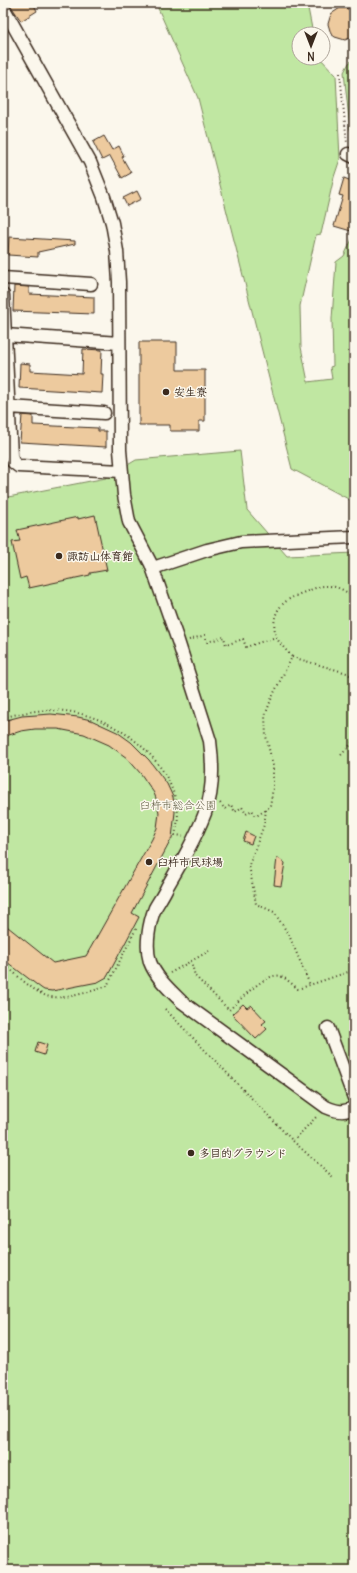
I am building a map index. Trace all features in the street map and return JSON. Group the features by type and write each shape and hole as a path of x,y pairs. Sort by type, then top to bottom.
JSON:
{"street":[{"path":"3,7 90,162 104,197 112,223 117,251 120,450 128,522 153,568 210,741 212,778 206,812 155,908 150,926 148,948 150,962 162,981 182,1002 326,1107 340,1112 352,1109 354,1107"},
{"path":"3,278 91,284"},
{"path":"3,295 11,456 13,462 18,466 122,471"},
{"path":"5,335 119,343"},
{"path":"9,407 104,413"},
{"path":"153,568 207,550 241,542 354,537"},
{"path":"328,1028 354,1098"}],"path":[{"path":"340,73 351,156"},
{"path":"354,601 353,596 341,589 327,586 318,587 292,597 284,602 276,615 275,632 276,637 292,658 347,673 354,678"},
{"path":"190,640 205,635 208,642 224,636 226,645 243,639 246,647 276,637"},
{"path":"292,658 272,697 265,716 266,736 273,766 271,800 266,810 264,825 249,865 256,904 274,912 289,935 310,985"},
{"path":"3,718 28,712 51,710 72,712 86,715 103,722 133,739 155,761 171,786 176,802 178,816 175,835 184,837"},
{"path":"341,755 354,741"},
{"path":"219,802 224,809 231,805 235,812 242,807 246,814 252,810 256,816 266,810"},
{"path":"3,963 34,989 46,996 61,997 98,989 107,986 111,980 137,927"},
{"path":"162,981 191,961 209,951"},
{"path":"191,961 195,976 228,1010 262,981 272,976 282,976 298,989 354,970"},
{"path":"165,1009 293,1141 334,1178"},
{"path":"293,1141 326,1107"}],"green space":[{"path":"157,3 307,3 311,26 291,26 291,66 328,66 336,75 340,159 334,177 321,234 316,235 300,306 301,347 308,382 332,379 330,367 333,366 332,319 336,262 344,256 354,235 354,502 292,469 198,98"},
{"path":"354,59 354,135 350,129 344,72 349,63"},
{"name":"臼杵市総合公園","path":"240,451 247,510 287,556 354,553 354,1570 3,1570 3,498 106,478 136,460"}],"building":[{"path":"9,3 33,3 37,11 21,21"},
{"path":"340,8 354,11 354,36 345,40 331,34 331,26 329,26 328,24 331,14"},
{"path":"104,136 112,150 119,146 124,156 122,157 131,173 122,178 110,156 102,160 93,142"},
{"path":"344,178 354,182 354,222 351,231 334,226 343,196 339,195"},
{"path":"137,191 141,199 127,206 123,198"},
{"path":"9,237 75,241 75,244 38,252 38,257 8,255"},
{"path":"14,286 29,287 29,294 94,297 94,314 13,311"},
{"name":"安生寮","path":"139,342 177,342 177,370 205,370 205,421 199,421 199,431 170,431 170,425 139,425"},
{"path":"83,349 102,350 102,393 19,388 20,363 30,364 30,371 82,374"},
{"path":"22,415 33,416 33,425 98,428 98,431 106,431 106,447 20,442"},
{"name":"諏訪山体育館","path":"95,515 107,570 29,588 26,577 20,579 12,542 20,541 17,530 78,517 78,519"},
{"name":"臼杵市民球場","path":"51,714 91,720 117,732 131,742 149,760 167,784 173,797 175,812 172,838 132,913 139,917 107,977 98,982 52,991 44,990 3,959 3,923 53,963 86,956 152,839 157,828 159,813 154,793 141,774 127,758 109,745 84,734 58,729 35,729 21,731 3,737 3,721 22,716"},
{"path":"246,832 254,836 251,844 243,841"},
{"path":"277,857 285,863 281,886 274,885"},
{"path":"243,1004 247,1008 251,1005 266,1021 262,1024 267,1029 256,1039 232,1014"},
{"path":"38,1042 47,1045 44,1055 35,1052"}],"place":[{"name":"安生寮","path":"166,392"},
{"name":"諏訪山体育館","path":"59,556"},
{"name":"臼杵市民球場","path":"149,862"},
{"name":"多目的グラウンド","path":"191,1153"}]}
